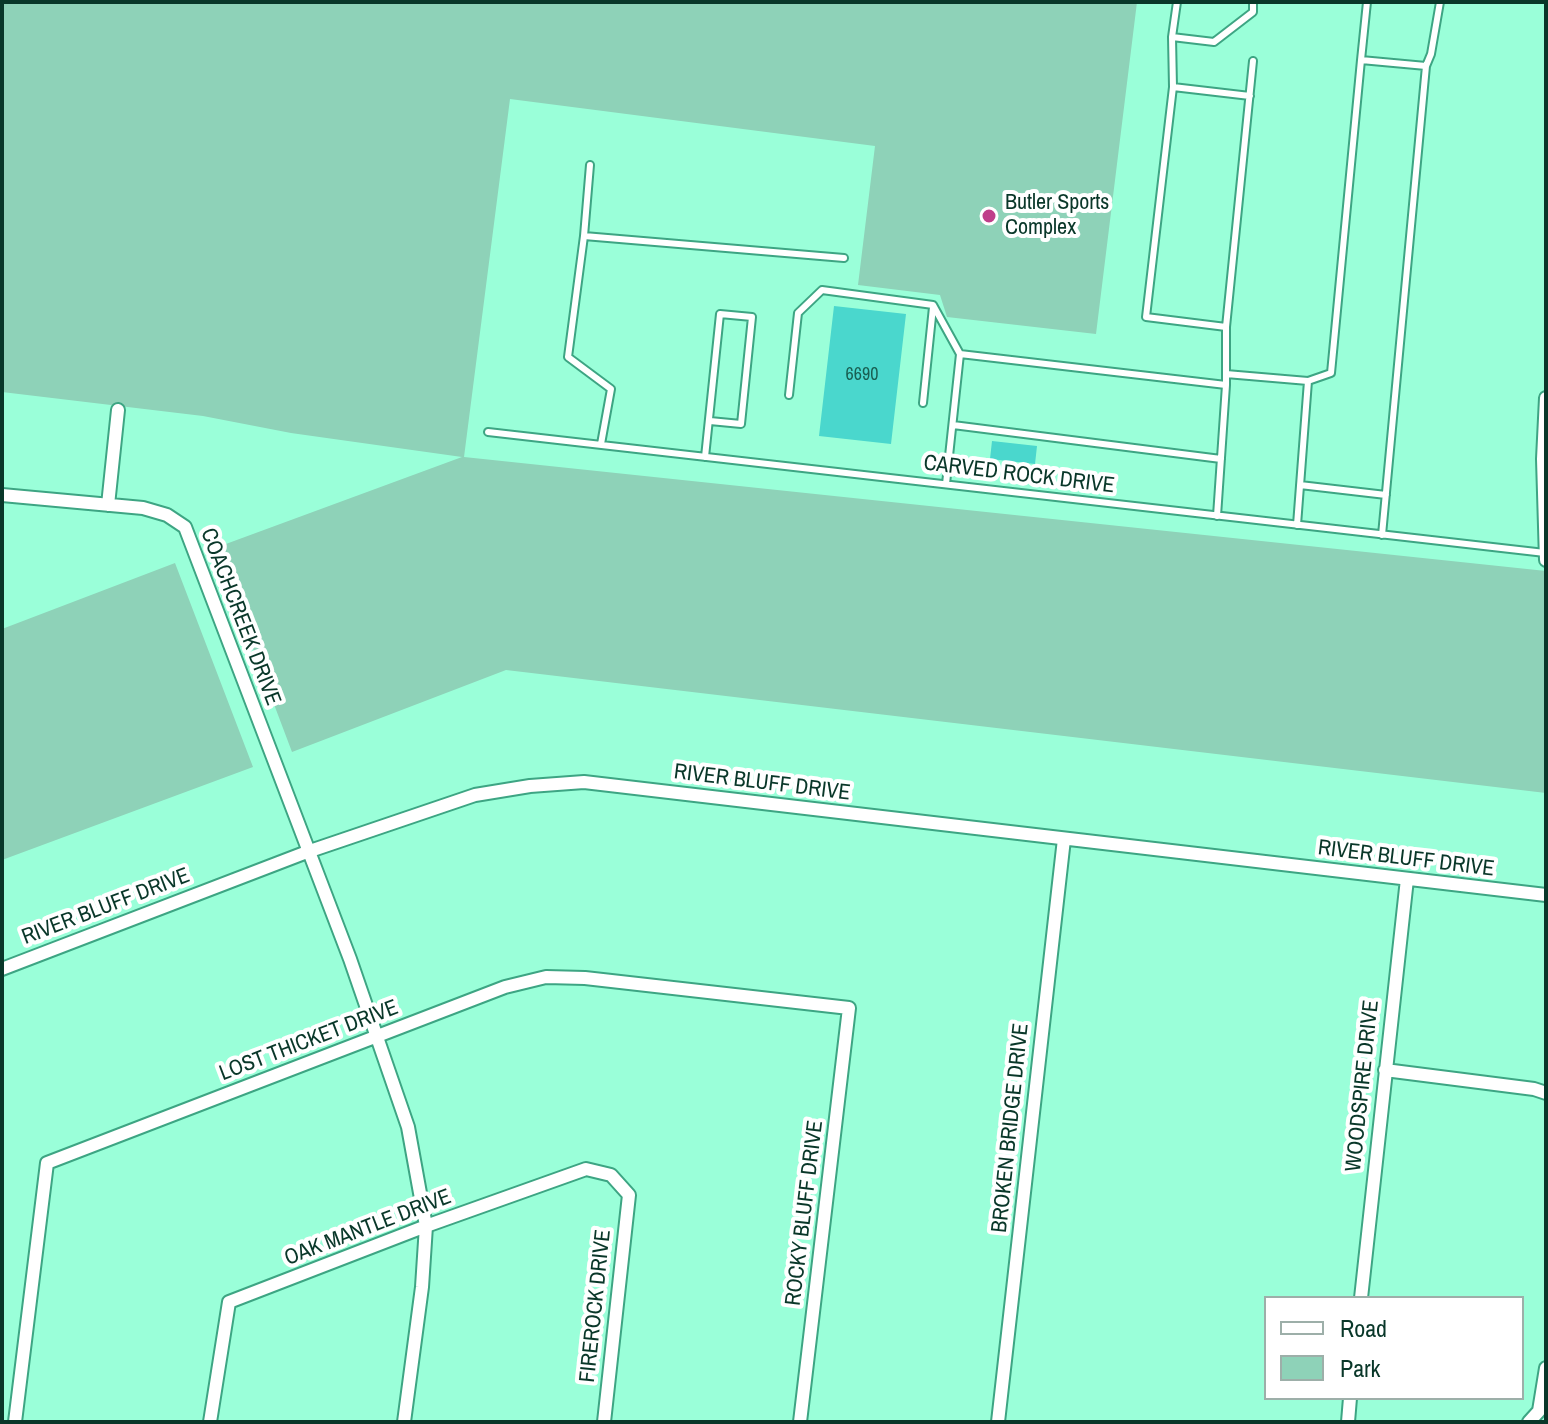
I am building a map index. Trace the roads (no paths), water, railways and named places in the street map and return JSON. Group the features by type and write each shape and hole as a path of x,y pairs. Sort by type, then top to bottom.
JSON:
{"street":[{"path":"1545,557 1543,459 1546,398"},
{"path":"108,505 118,410"},
{"name":"COACHCREEK DRIVE","path":"2,495 143,508 167,515 185,527 378,1036 408,1127 426,1226 422,1287 404,1422"},
{"name":"RIVER BLUFF DRIVE","path":"2,969 307,852 475,795 530,786 584,782 1546,895"},
{"name":"BROKEN BRIDGE DRIVE","path":"998,1422 1064,839"},
{"name":"WOODSPIRE DRIVE","path":"1361,1296 1407,879"},
{"name":"LOST THICKET DRIVE","path":"15,1422 47,1163 505,987 546,977 585,978 849,1008"},
{"name":"ROCKY BLUFF DRIVE","path":"800,1422 849,1008"},
{"path":"1385,1070 1546,1093"},
{"name":"OAK MANTLE DRIVE","path":"210,1422 229,1302 426,1226 586,1169 611,1175 629,1195"},
{"name":"FIREROCK DRIVE","path":"604,1422 629,1195"},
{"path":"1529,1422 1539,1411 1546,1368"},
{"path":"1348,1422 1350,1400"}],"lane":[{"path":"1177,2 1172,37 1173,87 1146,317 1226,327"},
{"path":"1172,37 1214,42 1253,12 1253,2"},
{"path":"1226,374 1308,381 1331,373 1367,2"},
{"path":"1382,535 1426,66 1440,2"},
{"path":"1361,60 1426,66"},
{"path":"1217,516 1226,385 1226,327 1253,61"},
{"path":"1173,87 1250,96"},
{"path":"590,165 568,357 611,389 601,444"},
{"path":"584,236 844,258"},
{"path":"789,395 798,313 822,290 933,305"},
{"path":"933,305 960,354 946,484"},
{"path":"923,403 933,305"},
{"path":"705,457 720,314 752,317 741,424 710,421"},
{"path":"960,354 1226,385"},
{"path":"1297,525 1308,381"},
{"path":"953,425 1221,459"},
{"name":"CARVED ROCK DRIVE","path":"488,432 1382,535 1545,557"},
{"path":"1300,485 1386,495"}],"place":[{"name":"Butler Sports Complex","path":"989,216"}]}
